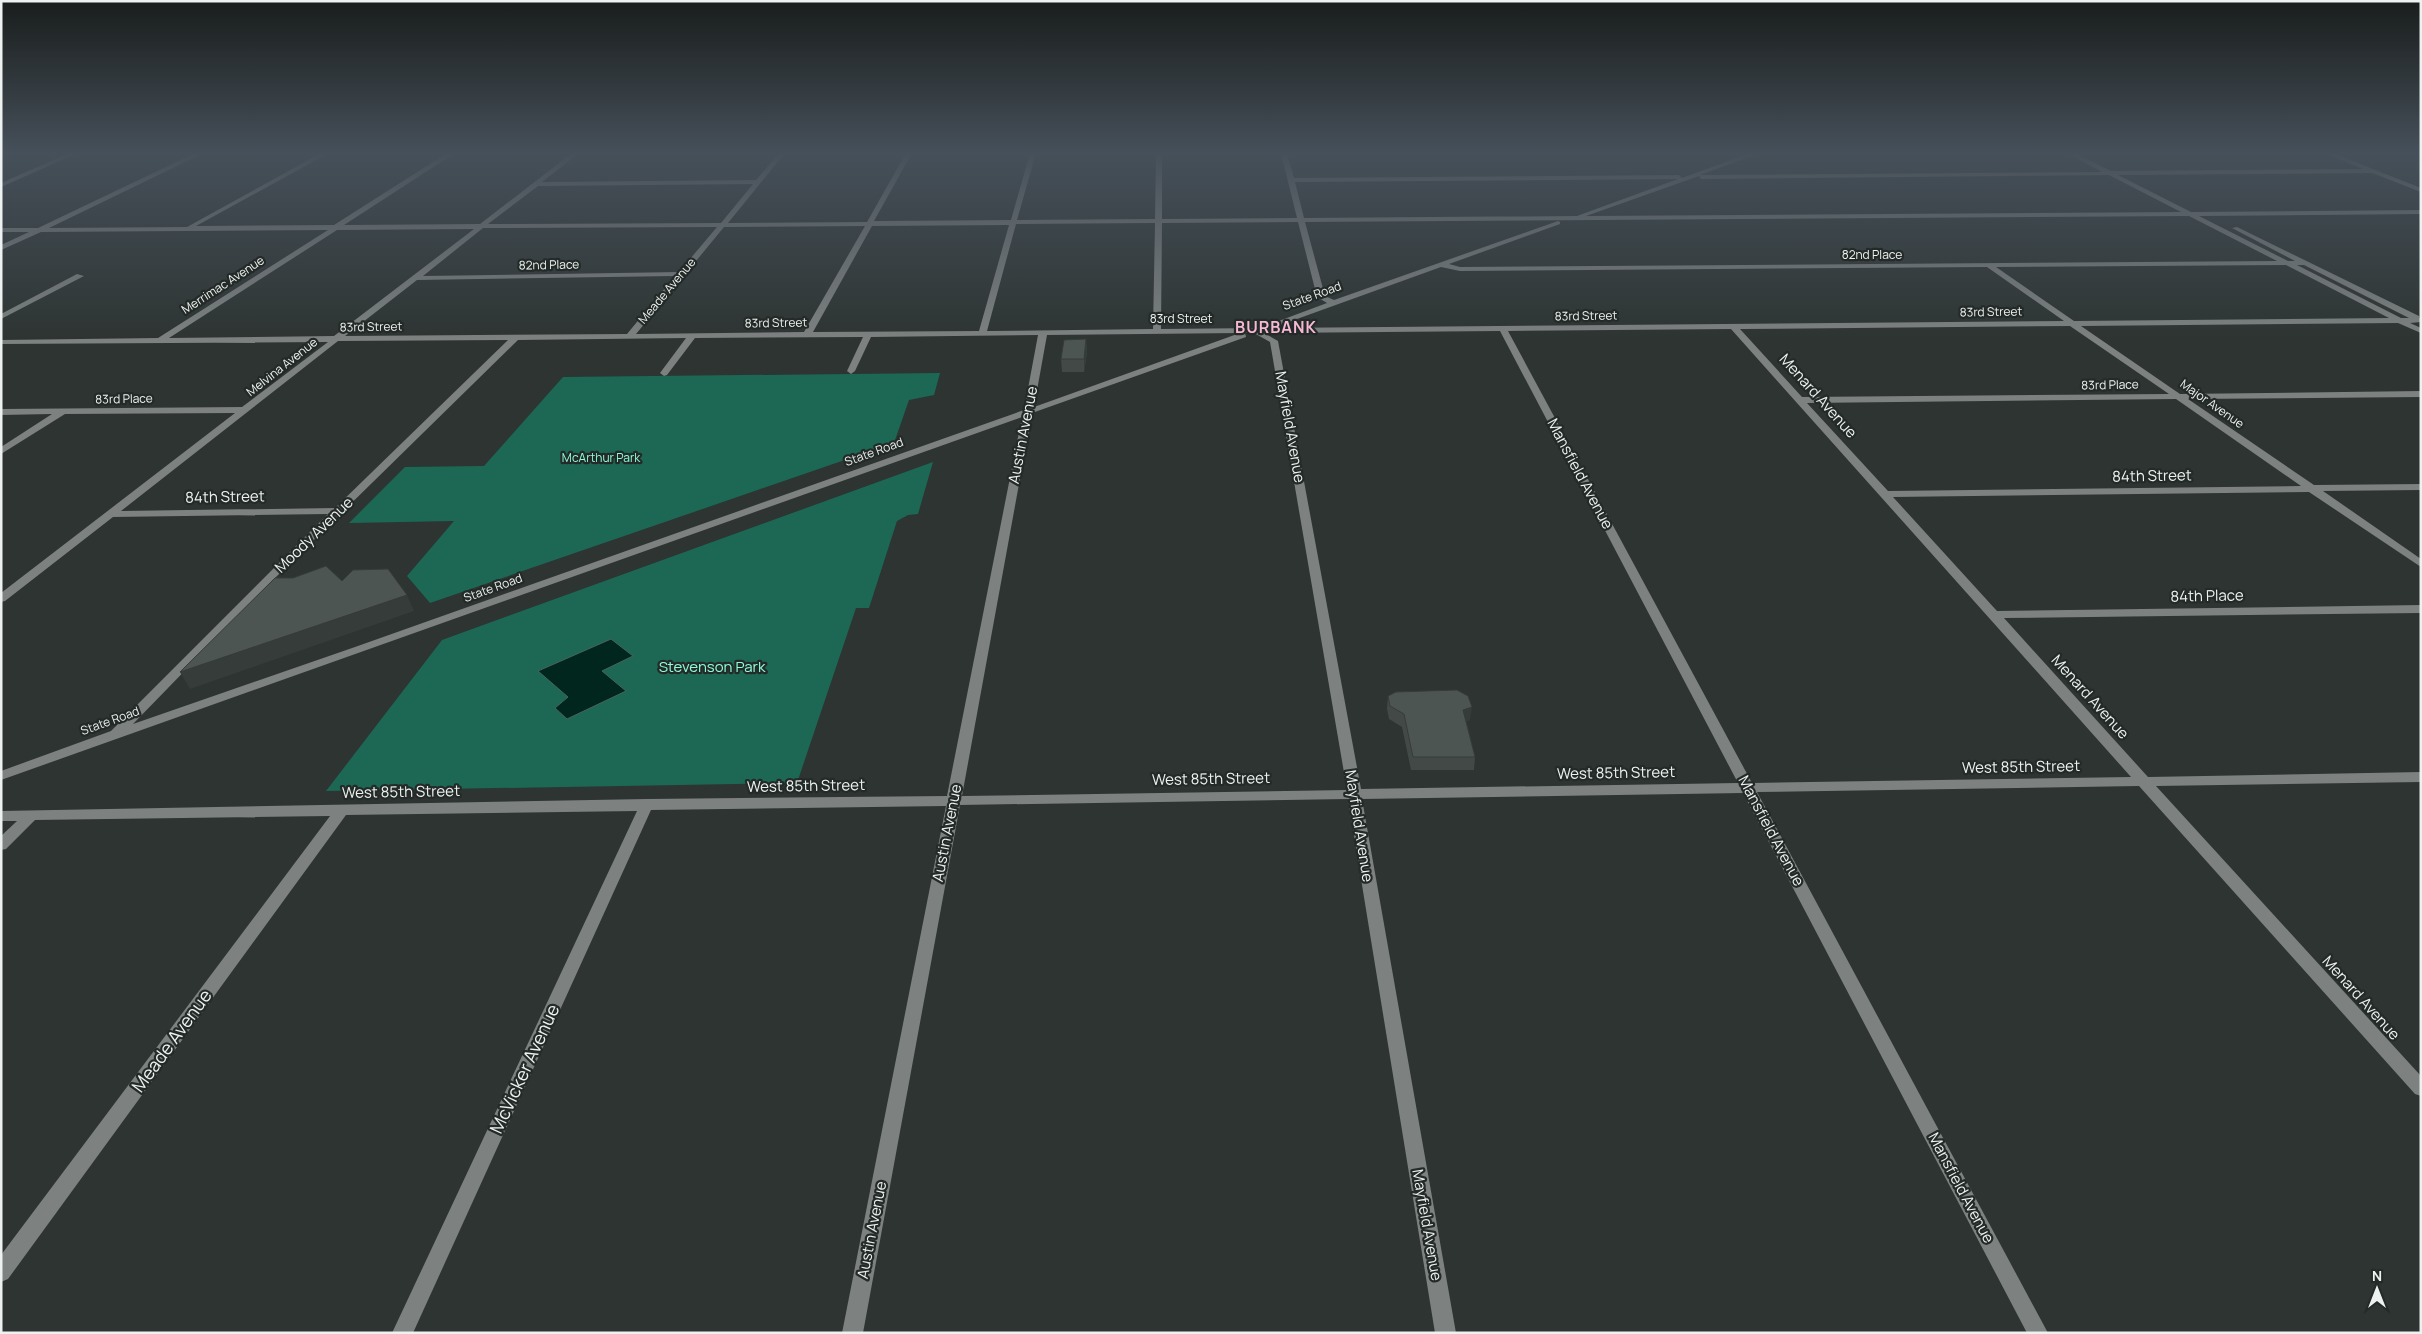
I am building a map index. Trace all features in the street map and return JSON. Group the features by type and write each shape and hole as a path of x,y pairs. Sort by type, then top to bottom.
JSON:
{"street":[{"path":"1,248 71,215"},
{"path":"188,228 211,215"},
{"name":"Merrimac Avenue","path":"159,341 355,215"},
{"name":"Melvina Avenue","path":"1,599 497,215"},
{"name":"Meade Avenue","path":"630,337 730,215"},
{"path":"807,335 873,215"},
{"path":"982,333 1016,215"},
{"path":"1157,215 1157,332"},
{"path":"1300,215 1321,297 1333,303"},
{"name":"State Road","path":"1,776 1580,215"},
{"path":"1,230 2034,215"},
{"path":"2192,215 2421,331"},
{"path":"2210,215 2420,320"},
{"name":"82nd Place","path":"1441,265 1460,270 2305,263"},
{"name":"Major Avenue","path":"1988,265 2421,564"},
{"name":"82nd Place","path":"417,278 681,274"},
{"path":"1,317 80,276"},
{"name":"83rd Street","path":"1,342 2420,320"},
{"name":"Menard Avenue","path":"1734,327 2421,1089"},
{"name":"Mansfield Avenue","path":"1503,329 2038,1333"},
{"name":"Mayfield Avenue","path":"1255,331 1274,340 1446,1333"},
{"name":"Austin Avenue","path":"852,1333 1043,333"},
{"path":"851,371 868,334"},
{"path":"664,373 692,336"},
{"name":"Moody Avenue","path":"116,734 339,510 515,338"},
{"name":"83rd Place","path":"1800,400 2421,394"},
{"name":"83rd Place","path":"1,412 247,410"},
{"path":"1,452 62,412"},
{"name":"84th Street","path":"1885,494 2421,488"},
{"name":"84th Street","path":"112,514 339,510"},
{"name":"84th Place","path":"1994,615 2421,610"},
{"name":"West 85th Street","path":"1,816 647,804 2421,777"},
{"name":"McVicker Avenue","path":"402,1333 647,804"},
{"name":"Meade Avenue","path":"1,1272 342,810"},
{"path":"1,845 32,815"}],"green space":[{"name":"McArthur Park","path":"940,373 934,395 909,400 894,443 430,603 407,576 454,521 349,523 405,467 484,466 563,377"},
{"name":"Stevenson Park","path":"933,462 918,514 908,515 897,521 869,608 856,608 797,783 326,791 442,640"}],"shaded area":[{"path":"611,639 633,656 602,671 626,691 567,719 555,708 568,697 538,671"}],"building":[{"path":"1086,339 1084,359 1061,359 1064,340"},
{"path":"326,566 342,581 353,570 388,569 407,595 180,672 275,578 293,578"},
{"path":"1457,690 1468,696 1472,707 1463,710 1475,757 1413,757 1404,714 1390,706 1388,696 1396,692"}],"district":[{"name":"BURBANK","path":"1276,327"}]}
